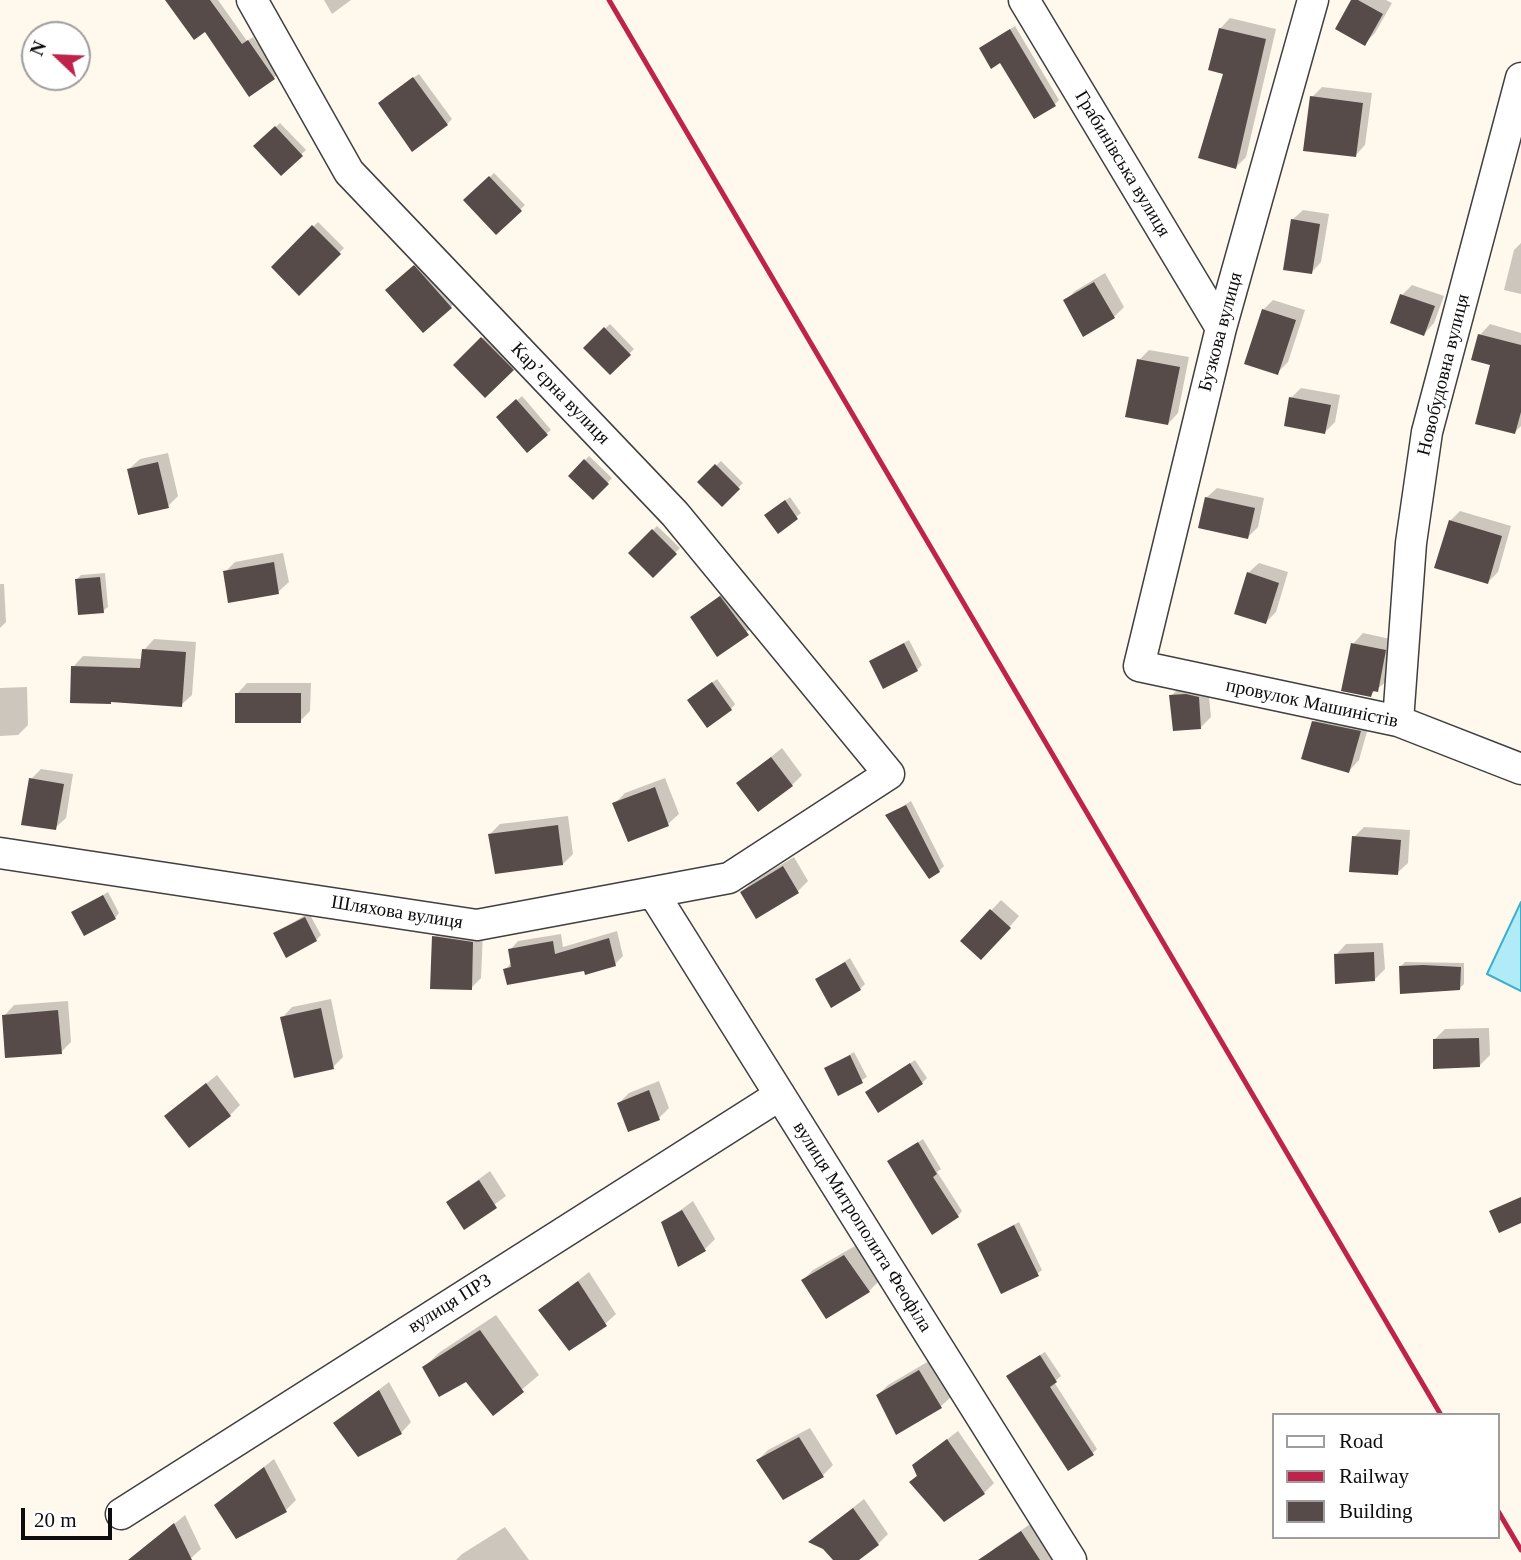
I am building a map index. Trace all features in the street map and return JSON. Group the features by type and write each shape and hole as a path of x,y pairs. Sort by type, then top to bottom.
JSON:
{"street":[{"name":"Карʼєрна вулиця","path":"252,0 349,172 675,514 889,774"},
{"name":"Грабинівська вулиця","path":"1024,0 1221,328"},
{"name":"Бузкова вулиця","path":"1139,666 1221,328 1313,0"},
{"name":"Новобудовна вулиця","path":"1398,721 1411,543 1427,432 1521,78"},
{"name":"провулок Машиністів","path":"1139,666 1398,721 1521,769"},
{"name":"Шляхова вулиця","path":"0,853 477,925 729,878 889,774"},
{"name":"вулиця Митрополита Феофіла","path":"654,894 1070,1560"},
{"name":"вулиця ПРЗ","path":"121,1514 780,1095"}],"water":[{"path":"1521,902 1521,991 1487,974"}],"building":[{"path":"165,0 210,0 242,44 248,40 275,79 249,97 205,32 194,40"},
{"path":"1351,0 1358,0 1383,14 1365,46 1335,29"},
{"path":"1219,28 1266,39 1236,169 1198,158 1223,74 1208,70"},
{"path":"1010,29 1056,106 1034,119 1000,63 991,69 979,48"},
{"path":"413,77 448,125 412,152 378,103"},
{"path":"1310,96 1363,103 1356,157 1303,151"},
{"path":"275,126 303,156 281,176 253,146"},
{"path":"489,176 522,211 496,235 463,200"},
{"path":"1291,219 1320,224 1312,274 1283,270"},
{"path":"312,225 341,254 299,296 271,267"},
{"path":"414,265 452,308 423,333 385,290"},
{"path":"1094,282 1115,318 1083,337 1063,300"},
{"path":"1400,294 1435,306 1424,336 1390,323"},
{"path":"1262,309 1296,320 1278,375 1244,364"},
{"path":"604,327 631,355 610,375 583,348"},
{"path":"1478,334 1521,345 1521,412 1515,434 1475,424 1490,365 1471,360"},
{"path":"481,337 514,370 485,398 453,365"},
{"path":"1137,359 1180,367 1168,425 1125,417"},
{"path":"1289,397 1331,405 1325,434 1284,426"},
{"path":"516,399 548,435 527,453 496,417"},
{"path":"584,459 609,484 593,500 568,476"},
{"path":"158,462 169,508 138,515 127,469"},
{"path":"715,464 740,489 722,507 697,482"},
{"path":"1205,497 1255,508 1248,539 1198,528"},
{"path":"785,500 798,519 778,534 764,515"},
{"path":"1449,520 1502,536 1488,584 1434,568"},
{"path":"652,529 677,554 653,578 628,553"},
{"path":"274,562 279,594 228,603 223,571"},
{"path":"1247,572 1279,583 1266,624 1234,614"},
{"path":"100,577 104,613 78,615 75,579"},
{"path":"720,596 749,635 717,657 690,617"},
{"path":"904,643 918,671 883,689 869,661"},
{"path":"1351,643 1386,650 1378,692 1373,691 1371,697 1341,691"},
{"path":"142,649 186,652 182,707 111,702 70,703 71,666 140,668"},
{"path":"712,682 732,710 707,728 687,700"},
{"path":"235,693 301,693 301,723 235,723"},
{"path":"1186,694 1199,697 1201,729 1173,731 1169,695"},
{"path":"1312,721 1361,731 1349,773 1301,759"},
{"path":"771,757 793,786 758,812 736,783"},
{"path":"29,778 64,784 56,830 21,825"},
{"path":"655,787 669,826 628,842 612,803"},
{"path":"906,805 940,872 929,879 885,815"},
{"path":"558,825 563,865 495,874 488,834"},
{"path":"1352,836 1401,840 1398,875 1349,872"},
{"path":"783,866 799,893 756,919 740,892"},
{"path":"103,895 116,919 84,936 71,912"},
{"path":"990,909 1011,928 981,960 960,941"},
{"path":"305,917 317,941 286,958 273,933"},
{"path":"432,936 473,942 472,990 430,989"},
{"path":"609,938 616,966 585,975 584,971 507,985 503,969 511,967 508,949 553,941 555,954"},
{"path":"1374,952 1375,981 1335,984 1334,954"},
{"path":"845,962 861,990 831,1008 815,979"},
{"path":"1399,966 1461,967 1460,990 1400,994"},
{"path":"321,1008 334,1069 294,1078 280,1017"},
{"path":"58,1010 62,1054 5,1058 2,1015"},
{"path":"1479,1038 1480,1067 1433,1069 1433,1039"},
{"path":"850,1055 863,1083 838,1096 824,1068"},
{"path":"910,1063 923,1084 878,1113 865,1092"},
{"path":"206,1083 231,1116 189,1148 164,1116"},
{"path":"649,1090 660,1120 628,1132 617,1103"},
{"path":"918,1142 937,1174 933,1177 959,1217 932,1235 887,1161"},
{"path":"479,1180 497,1208 464,1230 446,1202"},
{"path":"1521,1197 1521,1223 1499,1233 1489,1211"},
{"path":"682,1210 706,1251 678,1267 661,1222"},
{"path":"1014,1225 1039,1276 1001,1294 977,1244"},
{"path":"844,1255 870,1292 826,1319 801,1280"},
{"path":"578,1281 607,1326 569,1351 538,1310"},
{"path":"480,1330 524,1392 493,1416 466,1382 439,1397 422,1367"},
{"path":"1040,1355 1057,1382 1050,1387 1094,1455 1068,1471 1006,1376"},
{"path":"919,1370 942,1408 896,1435 876,1395"},
{"path":"379,1390 402,1434 358,1457 333,1423"},
{"path":"799,1437 824,1477 783,1500 756,1460"},
{"path":"947,1439 985,1494 944,1522 909,1482 917,1476 912,1465"},
{"path":"264,1467 287,1512 236,1539 214,1505"},
{"path":"853,1508 879,1545 859,1560 833,1560 823,1549 808,1542"},
{"path":"174,1523 192,1560 128,1560"},
{"path":"1021,1531 1040,1560 978,1560"}],"railway":[{"path":"609,0 1440,1413"},
{"path":"1500,1514 1521,1550"}]}
